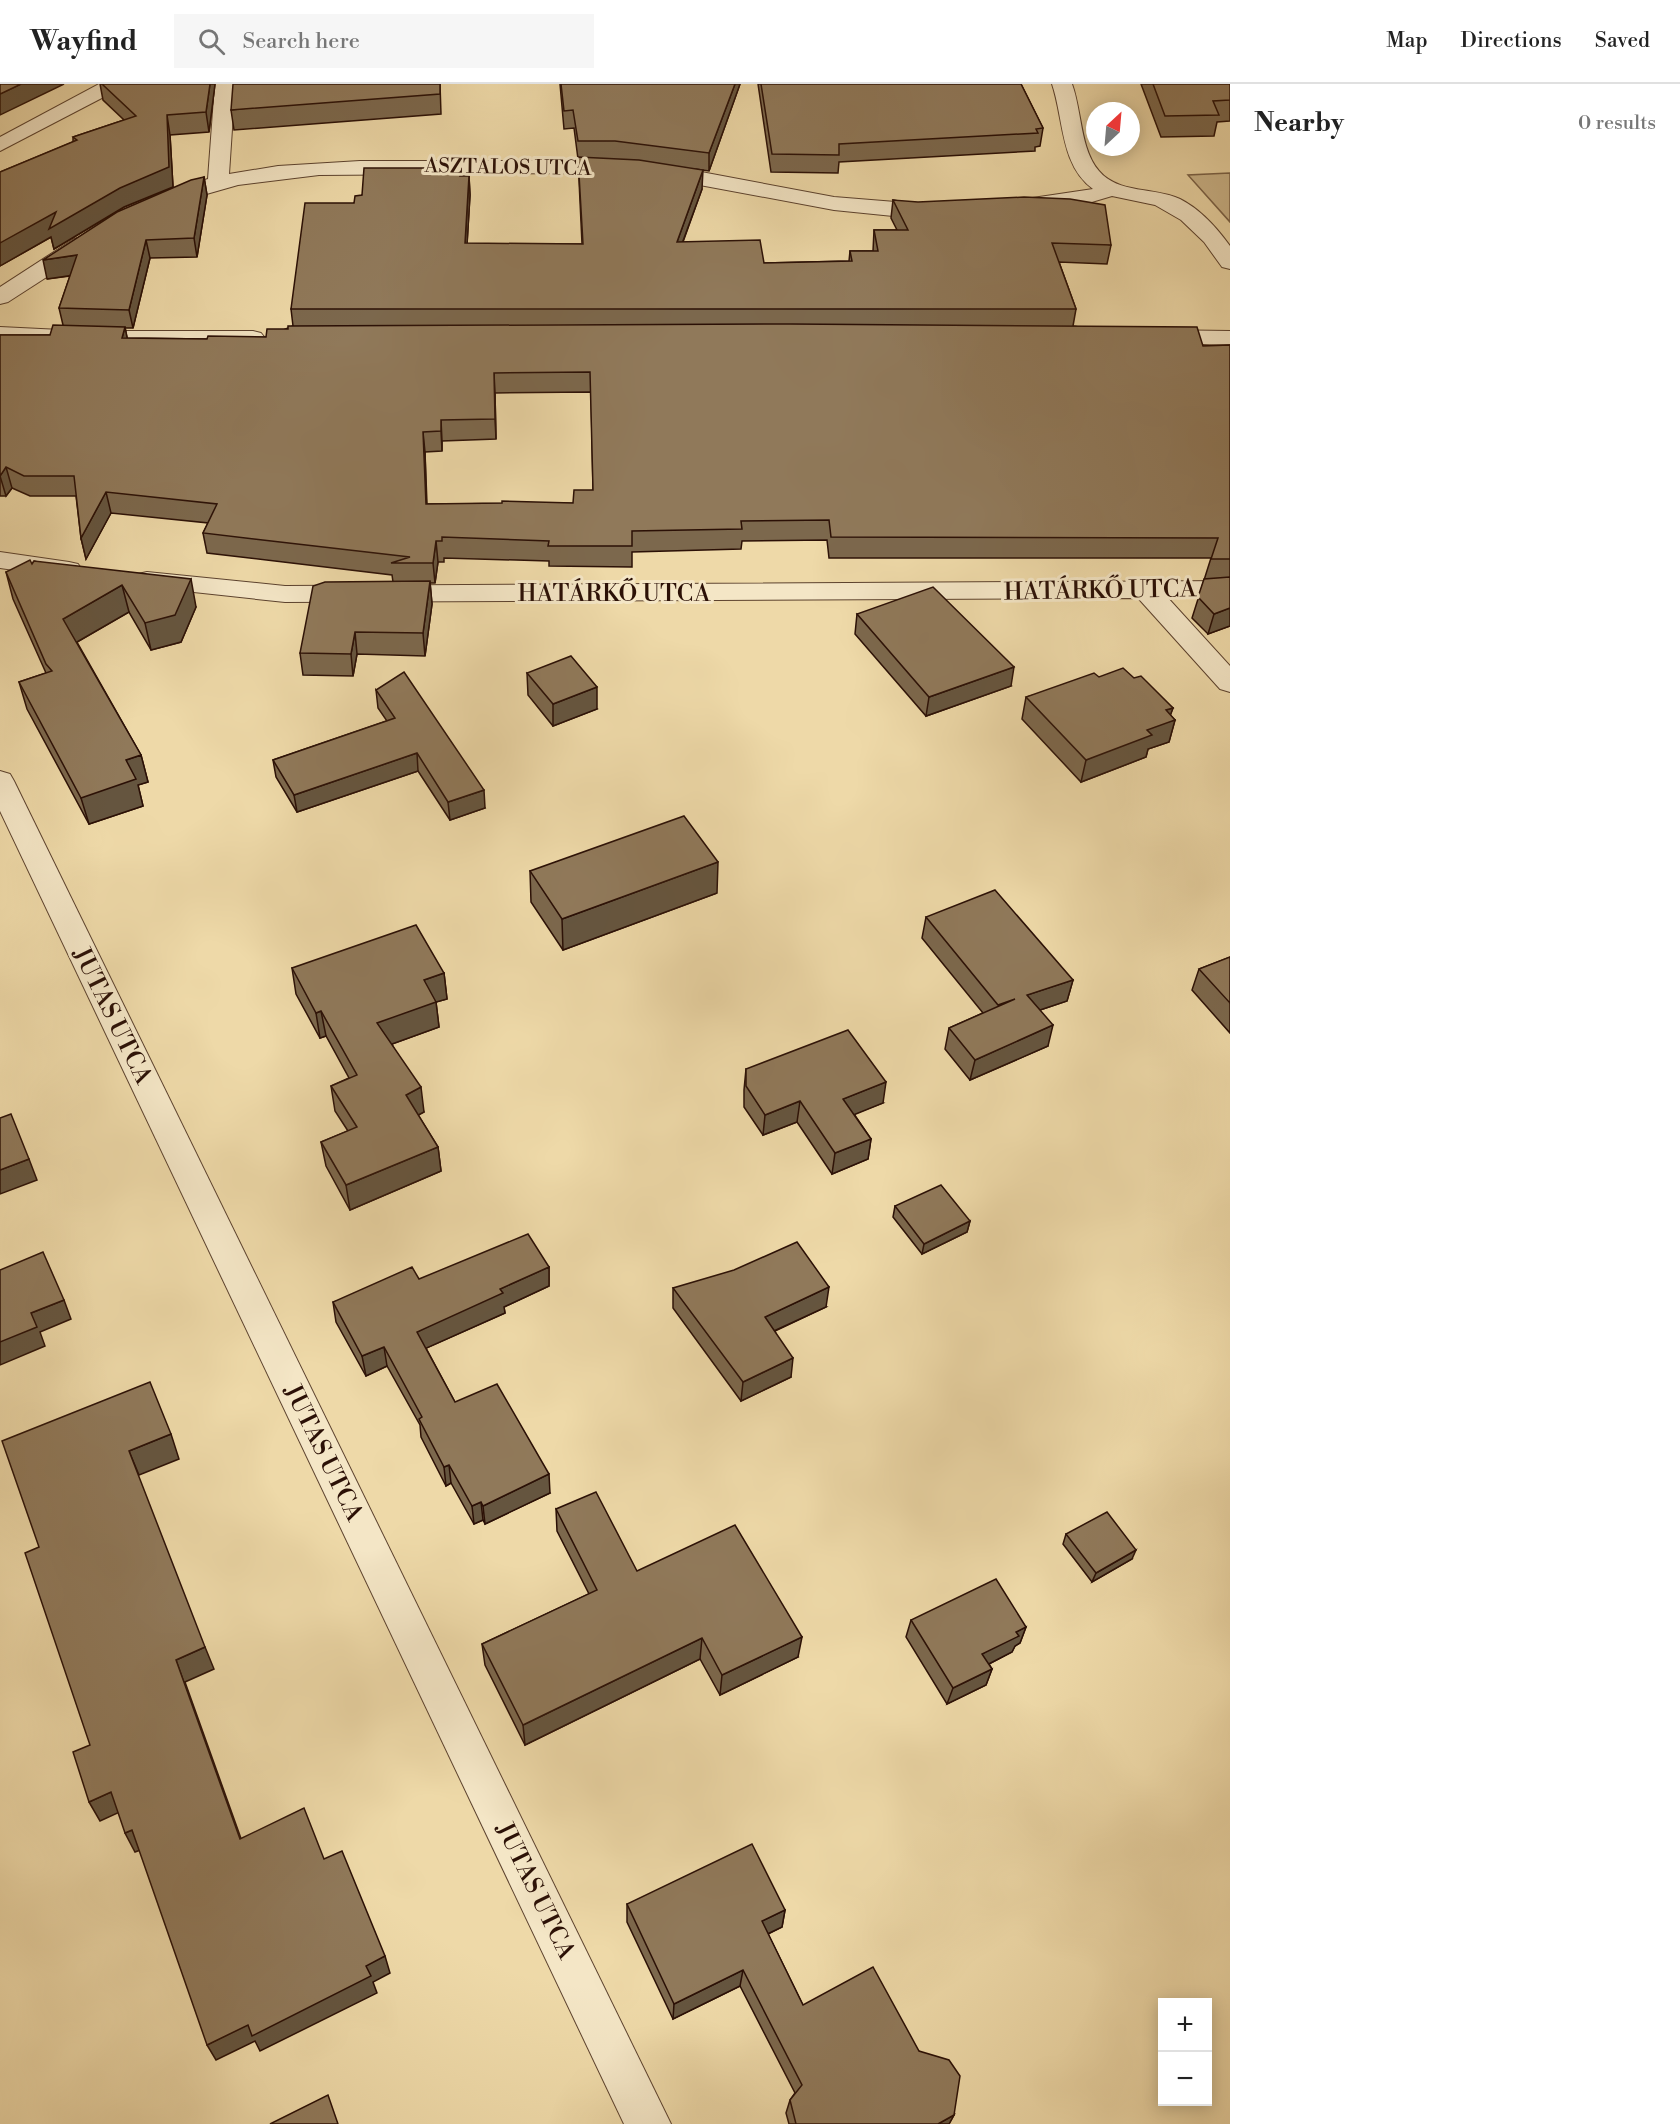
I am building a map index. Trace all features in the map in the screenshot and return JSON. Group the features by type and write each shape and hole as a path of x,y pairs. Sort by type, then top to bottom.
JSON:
{"street":[{"path":"0,145 114,84"},
{"path":"218,182 225,84"},
{"path":"1062,84 1078,151 1091,177 1114,189 1172,204 1206,231 1230,262"},
{"name":"ASZTALOS UTCA","path":"138,211 186,190 218,182 362,167 545,167 660,172 873,208 954,210"},
{"path":"1010,207 1085,198 1114,189"},
{"path":"0,297 104,231"},
{"path":"0,334 133,338 276,338"},
{"path":"1138,337 1230,338"},
{"path":"0,560 90,573"},
{"name":"HATÁRKŐ UTCA","path":"123,577 285,594 1230,589"},
{"path":"1148,591 1230,683"},
{"name":"JUTAS UTCA","path":"0,781 648,2124"}],"shaded area":[{"path":"1230,173 1230,222 1188,175"}],"building":[{"path":"0,84 21,84 0,94"},
{"path":"102,84 210,84 206,112 167,115 169,167 120,188 49,229 56,212 0,243 0,172 77,140 73,137 136,116"},
{"path":"233,84 440,84 440,94 231,110"},
{"path":"561,84 735,84 709,153 615,141 578,141 573,110 564,111"},
{"path":"761,84 1021,84 1043,128 1036,129 1038,133 839,144 839,155 772,154"},
{"path":"1153,84 1230,84 1230,100 1213,101 1219,115 1165,116"},
{"path":"578,157 639,160 703,170 677,242 760,240 764,263 852,261 850,251 878,251 874,230 908,230 893,200 918,202 1024,197 1070,199 1105,205 1111,245 1052,243 1076,309 291,309 305,203 354,203 355,196 362,195 364,168 436,168 435,173 461,173 460,176 469,176 465,243 583,244"},
{"path":"204,177 194,238 146,240 129,310 59,308 77,255 43,260 117,212 191,180"},
{"path":"791,324 1197,327 1203,346 1230,345 1230,559 1211,559 1218,538 831,537 829,520 741,521 742,529 632,531 632,546 548,546 549,541 442,537 442,541 436,541 433,563 391,563 410,557 203,533 217,504 106,492 81,538 74,476 24,476 6,467 0,476 0,335 50,335 53,325 125,327 122,338 207,339 208,336 266,337 267,329 288,329 288,326","holes":["590,372 593,490 574,490 573,503 502,501 502,503 426,504 423,432 441,431 441,420 495,419 494,373"]},
{"path":"30,560 32,564 34,561 191,579 175,615 145,623 122,585 63,619 141,755 126,760 136,779 81,798 19,682 52,671 46,664 6,572"},
{"path":"1230,577 1230,608 1214,614 1198,597 1204,579"},
{"path":"430,581 423,633 355,632 351,654 300,653 313,586 325,582"},
{"path":"933,587 1014,667 929,697 857,614"},
{"path":"571,656 597,687 553,704 527,673"},
{"path":"1123,668 1134,678 1141,676 1173,708 1166,710 1175,720 1147,730 1152,735 1086,760 1026,697 1094,673 1099,677"},
{"path":"404,672 484,790 448,802 417,753 294,795 273,760 395,718 376,690"},
{"path":"684,816 718,862 562,919 530,871"},
{"path":"995,890 1073,980 1027,995 1053,1025 975,1060 949,1028 1015,999 998,1005 926,917"},
{"path":"416,925 444,973 424,980 436,1002 377,1023 421,1087 406,1095 438,1147 346,1185 321,1142 357,1127 331,1086 357,1075 321,1011 316,1013 292,968"},
{"path":"1230,957 1230,1003 1199,969"},
{"path":"848,1030 886,1082 843,1099 871,1139 835,1153 800,1101 765,1115 746,1086 746,1069"},
{"path":"11,1114 29,1159 0,1170 0,1118"},
{"path":"941,1185 970,1221 924,1244 895,1206"},
{"path":"528,1234 549,1267 500,1289 503,1293 417,1332 455,1402 497,1384 549,1474 483,1506 481,1502 472,1506 449,1465 444,1467 419,1419 422,1417 384,1347 362,1356 333,1302 412,1267 419,1279"},
{"path":"797,1242 829,1287 765,1317 793,1358 743,1382 673,1288 734,1270"},
{"path":"43,1252 64,1300 31,1313 37,1327 0,1342 0,1270"},
{"path":"150,1382 171,1434 129,1451 205,1647 176,1660 240,1839 304,1808 324,1859 342,1851 385,1956 366,1966 371,1976 252,2036 248,2025 207,2045 132,1830 125,1833 111,1792 89,1802 73,1752 90,1745 25,1553 39,1547 2,1441"},
{"path":"596,1492 637,1571 735,1525 802,1637 722,1675 702,1638 523,1725 482,1644 597,1590 556,1509"},
{"path":"1107,1512 1136,1550 1096,1573 1066,1534"},
{"path":"996,1579 1026,1627 1016,1632 1019,1636 982,1654 992,1669 953,1688 911,1620"},
{"path":"752,1844 785,1910 762,1921 803,2005 873,1967 919,2051 949,2060 960,2076 954,2115 938,2124 796,2124 790,2100 802,2085 743,1970 674,2004 627,1904"},
{"path":"328,2095 338,2124 270,2124"}]}
